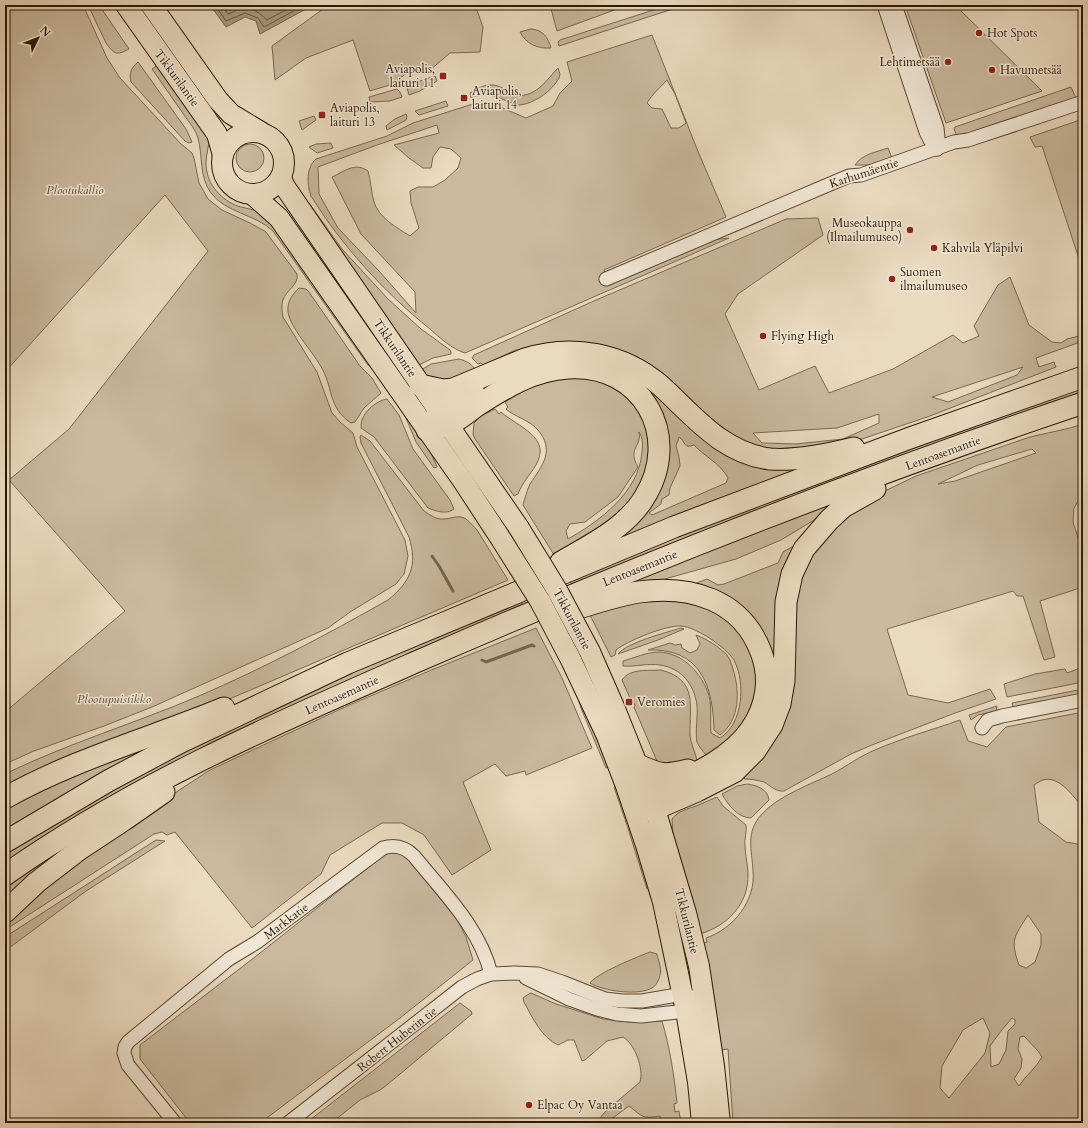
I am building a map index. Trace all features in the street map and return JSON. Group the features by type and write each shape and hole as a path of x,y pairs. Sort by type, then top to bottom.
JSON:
{"highway":[{"path":"420,384 443,390 453,389 536,355 572,351 591,353 612,358 632,366 660,386 704,428 720,440 742,451 770,459 802,458 868,444 910,438"},
{"path":"444,418 529,376 551,370 586,368 600,370 628,384 648,407 655,421 659,436 660,452 658,468 652,485 644,500 620,526 499,600"},
{"path":"427,430 444,418 496,372"},
{"name":"Lentoasemantie","path":"317,677 432,627 674,527 910,438 1083,377"},
{"name":"Lentoasemantie","path":"207,758 334,698 458,644 678,553 926,459 1083,403"},
{"path":"634,807 652,801 697,791 734,772 755,751 772,725 780,704 784,681 786,602 792,574 804,549 829,520 843,507 926,459"},
{"path":"458,644 499,636 557,615 638,592 684,591 699,594 730,609 742,620 760,647 765,662 767,694 752,729 741,741 729,752 652,801"},
{"path":"5,798 90,759 216,711 271,687 317,677"},
{"path":"5,842 108,781 181,742 317,677"},
{"path":"5,875 62,837 162,780 207,758"},
{"path":"5,912 37,882 80,849 174,785 207,758"},
{"path":"638,765 658,774 672,774 708,766"}],"main road":[{"name":"Tikkurilantie","path":"126,5 217,134 223,155"},
{"name":"Tikkurilantie","path":"151,5 218,100 231,114 261,132"},
{"path":"250,132 261,132 274,139 280,146 285,159 285,168 278,183 268,191 253,194 240,192 231,185 225,176 222,166 223,155 227,145 239,135 250,132"},
{"name":"Tikkurilantie","path":"281,178 285,187 519,528 557,590 590,652 652,801 686,913 698,966 714,1066 720,1123"},
{"name":"Tikkurilantie","path":"253,194 279,218 427,430 499,536 540,601 571,660 606,734 634,807 662,902 685,1002 698,1082 702,1123"}],"street":[{"path":"884,5 926,132 937,149"},
{"path":"895,5 936,128 938,138 937,149"},
{"name":"Karhumäentie","path":"606,278 849,176 861,175 1083,102"},
{"path":"982,728 988,720 1002,716 1083,700"},
{"name":"Markkatie","path":"175,1123 128,1065 124,1053 128,1042 229,959 257,942 383,848 395,846 400,847 414,856 474,933 488,960 491,974"},
{"name":"Robert Huberin tie","path":"288,1123 462,987 491,974 538,974 605,999 622,1001 685,1002 703,999"}],"green space":[{"path":"5,5 83,5 107,58 120,78 181,144 192,153 199,183 208,199 222,210 266,232 297,274 296,281 283,300 283,317 317,372 332,413 353,433 357,447 405,540 408,556 404,574 396,584 350,612 328,628 152,707 34,751 5,764 5,712 125,611 9,480 69,429 208,251 165,195 5,372"},
{"path":"88,5 99,5 129,49 121,53 116,53 111,50 106,43"},
{"path":"323,5 475,5 483,27 480,52 450,53 430,70 409,71 393,84 370,91 353,40 306,58 275,80 272,46 323,9"},
{"path":"550,5 628,5 557,31"},
{"path":"669,5 685,5 559,46 558,42 560,40"},
{"path":"905,5 955,5 1042,91 946,123"},
{"path":"531,29 542,33 551,48 537,47 529,43 520,32"},
{"path":"652,35 697,149 726,217 604,270 608,283 711,240 729,238 465,353 446,343 396,300 350,250 323,215 311,196 308,182 310,167 316,159 387,136 413,123 476,103 491,103 526,118 553,106 560,93 572,81 567,62","holes":["667,80 675,94 686,123 679,128 671,128 662,109 652,108 647,103","437,125 439,133 394,145 423,168 431,168 433,157 440,147 451,149 461,158 458,168 445,180 433,187 418,187 410,191 411,203 419,228 410,236 389,222 376,208 368,171 363,168 354,167 332,177 361,234 415,292 416,313 338,228 319,194 318,167"]},
{"path":"138,62 186,129 192,142 189,143 185,141 131,82 131,71"},
{"path":"159,64 209,138 206,160 207,170 208,176 214,188 229,202 259,212 274,224 373,365 368,365 273,231 266,225 224,205 211,193 207,187 203,173 200,145 197,134 152,69"},
{"path":"558,68 560,74 556,83 542,96 531,102 516,105 489,95 481,95 471,98 470,93 487,85 496,85 515,94 526,95 540,87"},
{"path":"435,76 437,81 420,91 409,95 407,88 408,85"},
{"path":"1071,87 1076,98 970,133 957,136 954,129 955,127"},
{"path":"397,89 402,97 390,101 370,102 369,97"},
{"path":"446,101 448,106 419,115 415,111"},
{"path":"406,114 406,120 387,130 386,126 395,119"},
{"path":"314,116 316,120 302,130 299,121"},
{"path":"1083,119 1083,271 1042,146 1035,147 1030,137"},
{"path":"331,143 333,148 317,153 309,147 316,144"},
{"path":"250,144 260,148 264,158 260,168 250,172 240,168 236,158 240,148"},
{"path":"888,148 892,158 870,165 855,165 862,158"},
{"path":"309,203 342,249 388,299 421,329 450,350 451,354 433,358 417,366 304,206"},
{"path":"818,218 823,235 738,294 725,314 759,390 815,366 829,393 893,369 953,335 963,343 979,336 974,326 998,285 1010,277 1029,325 1052,342 1061,343 1067,339 1083,335 1083,341 1036,358 1039,367 1054,362 1056,367 930,416 859,440 773,453 735,442 661,380 545,344 516,350 483,365 481,363 478,364 472,358 474,355 596,300 786,219","holes":["1023,367 1017,375 948,402 932,397","879,414 879,423 843,439 796,444 762,443 753,433 837,428"]},
{"path":"299,288 306,289 309,292 360,366 372,378 381,393 364,408 355,422 351,423 343,417 338,410 334,403 324,373 297,332 290,318 288,312 289,301"},
{"path":"459,359 469,363 476,371 451,382 428,377 421,370 431,364"},
{"path":"582,372 629,395 652,434 645,486 614,522 556,558 523,505 530,484 539,471 545,458 546,444 543,437 534,426 506,409 508,407 505,402 533,386","holes":["639,432 643,447 639,466 634,480 626,492 605,514 568,539 566,531 570,524 585,522 618,497 638,467 635,461 634,452 639,441"]},
{"path":"634,372 713,442 823,460 602,548 664,449 623,376","holes":["679,437 686,446 694,445 717,464 728,478 726,483 652,515 649,513 661,504 662,499 669,495 670,488 680,466 676,446"]},
{"path":"1083,384 1083,396 573,587 568,578"},
{"path":"387,399 399,415 413,449 450,500 454,509 451,511 444,512 428,508 374,437 361,428 363,418 369,409 378,402"},
{"path":"495,409 499,414 501,412 524,428 531,434 540,447 540,455 536,465 518,494 514,496 473,434 474,423 481,416"},
{"path":"403,411 428,446 437,467 434,468 416,442"},
{"path":"1083,424 1083,493 1074,508 1073,522 1083,553 1083,587 1040,601 1055,657 1044,660 1023,596 1017,596 1013,591 887,629 908,695 948,703 990,689 996,699 955,713 851,754 784,791 776,790 764,782 744,779 792,603 809,551 864,501 916,476 1030,437","holes":["1032,449 1036,453 955,481 938,484 978,465"]},
{"path":"361,435 370,441 424,511 439,519 460,517 466,519 477,530 508,580 199,712 5,790 5,774 54,752 199,696 271,663 388,600 396,593 407,580 410,573 413,557 412,547 409,537 361,443"},
{"path":"851,495 824,514 781,540 736,559 615,593 619,587 650,573"},
{"path":"797,544 778,661 733,760 769,658 694,584 707,579 718,585 724,584 778,563 783,552"},
{"path":"680,595 729,615 762,672 753,713 722,747 706,755 697,742 697,705 693,690 685,678 680,673 660,665 623,666 623,661 654,652 668,653 684,660 696,672 706,688 710,705 711,733 720,738 728,732 734,723 740,702 741,691 738,669 730,655 710,638 687,627 674,626 637,638 621,646 616,650 615,655 611,657 588,611"},
{"path":"519,598 524,607 5,865 5,853 51,822 191,745"},
{"path":"536,628 562,678 592,748 526,775 525,771 506,776 495,764 463,782 491,850 452,875 424,835 402,823 382,823 330,855 321,874 252,928 175,832 167,835 162,832 154,834 5,930 5,919 115,832 210,770 347,706"},
{"path":"681,628 684,629 618,654 638,642"},
{"path":"696,635 713,644 727,655 737,686 737,705 735,713 727,729 720,735 714,730 711,698 700,672 680,655 666,651 648,650 670,643 675,645 681,644 682,648 690,653 697,650 700,644"},
{"path":"1083,667 1083,682 1007,697 1004,684 1035,674 1065,669 1067,673"},
{"path":"661,670 681,680 687,688 689,696 690,736 697,760 681,767 659,766 634,707 632,698 630,698 622,680 625,676 634,672"},
{"path":"1083,689 1083,694 1013,707 1012,703"},
{"path":"576,692 611,766 606,768 581,708"},
{"path":"997,706 996,711 978,715 971,720 969,715"},
{"path":"1083,712 1083,808 1066,788 1055,781 1049,779 1043,780 1034,785 1039,822 1066,842 1083,845 1083,1123 733,1123 728,1049 721,1050 703,943 707,942 706,938 716,934 734,921 747,903 753,882 751,834 757,821 762,814 786,796 832,774 869,752 960,720 968,741 987,747 1006,727","holes":["1028,915 1041,934 1041,945 1035,962 1026,968 1019,965 1016,957 1014,944 1017,934","983,1018 990,1033 985,1053 949,1098 940,1088 942,1066 963,1030","1012,1018 1015,1020 1015,1024 1008,1031 1006,1050 999,1064 991,1067 990,1046","1024,1036 1042,1057 1019,1086 1014,1079 1021,1068 1022,1059 1018,1049 1020,1037"]},
{"path":"185,729 5,832 5,804"},
{"path":"747,784 754,785 764,790 769,800 751,818 742,816 734,810 722,794 737,786"},
{"path":"618,786 651,887 647,889 614,787"},
{"path":"717,797 723,806 746,825 745,853 748,871 747,885 745,895 734,912 719,925 700,934 673,835 672,819 683,811"},
{"path":"80,836 5,904 5,887 29,869"},
{"path":"156,840 165,841 86,891 5,951 5,937"},
{"path":"398,852 407,857 458,921 466,937 473,960 400,1018 260,1123 190,1123 140,1059 140,1045 379,859 388,853"},
{"path":"650,952 657,954 661,970 658,981 652,988 638,992 621,992 596,986 590,983 609,970"},
{"path":"531,993 556,1004 603,1019 630,1022 662,1021 673,1072 677,1103 674,1104 675,1112 679,1111 681,1123 661,1123 660,1116 646,1117 637,1113 629,1106 606,1123 598,1123 598,1120 606,1111 640,1082 641,1070 635,1051 623,1037 607,1041 582,1061 574,1040 568,1040 558,1045 552,1042 542,1032 524,1002 523,998"},
{"path":"460,1003 471,1011 472,1014 388,1084 380,1090 360,1100 335,1120 337,1123 306,1123"}],"water":[{"path":"210,5 307,5 306,9 260,34 256,21 245,17 226,27"}],"waterway":[{"path":"432,556 453,591"},
{"path":"482,660 486,662 532,645 534,646"}],"place":[{"name":"Hot Spots","path":"979,33"},
{"name":"Lehtimetsää","path":"948,62"},
{"name":"Havumetsää","path":"992,70"},
{"name":"Aviapolis, laituri 11","path":"443,76"},
{"name":"Aviapolis, laituri 14","path":"464,98"},
{"name":"Aviapolis, laituri 13","path":"322,115"},
{"name":"Museokauppa (Ilmailumuseo)","path":"910,230"},
{"name":"Kahvila Yläpilvi","path":"934,248"},
{"name":"Suomen ilmailumuseo","path":"892,279"},
{"name":"Flying High","path":"763,336"},
{"name":"Veromies","path":"629,702"},
{"name":"Elpac Oy Vantaa","path":"529,1105"}],"park label":[{"name":"Plootukallio","path":"75,190"},
{"name":"Plootupuistikko","path":"114,699"}]}
